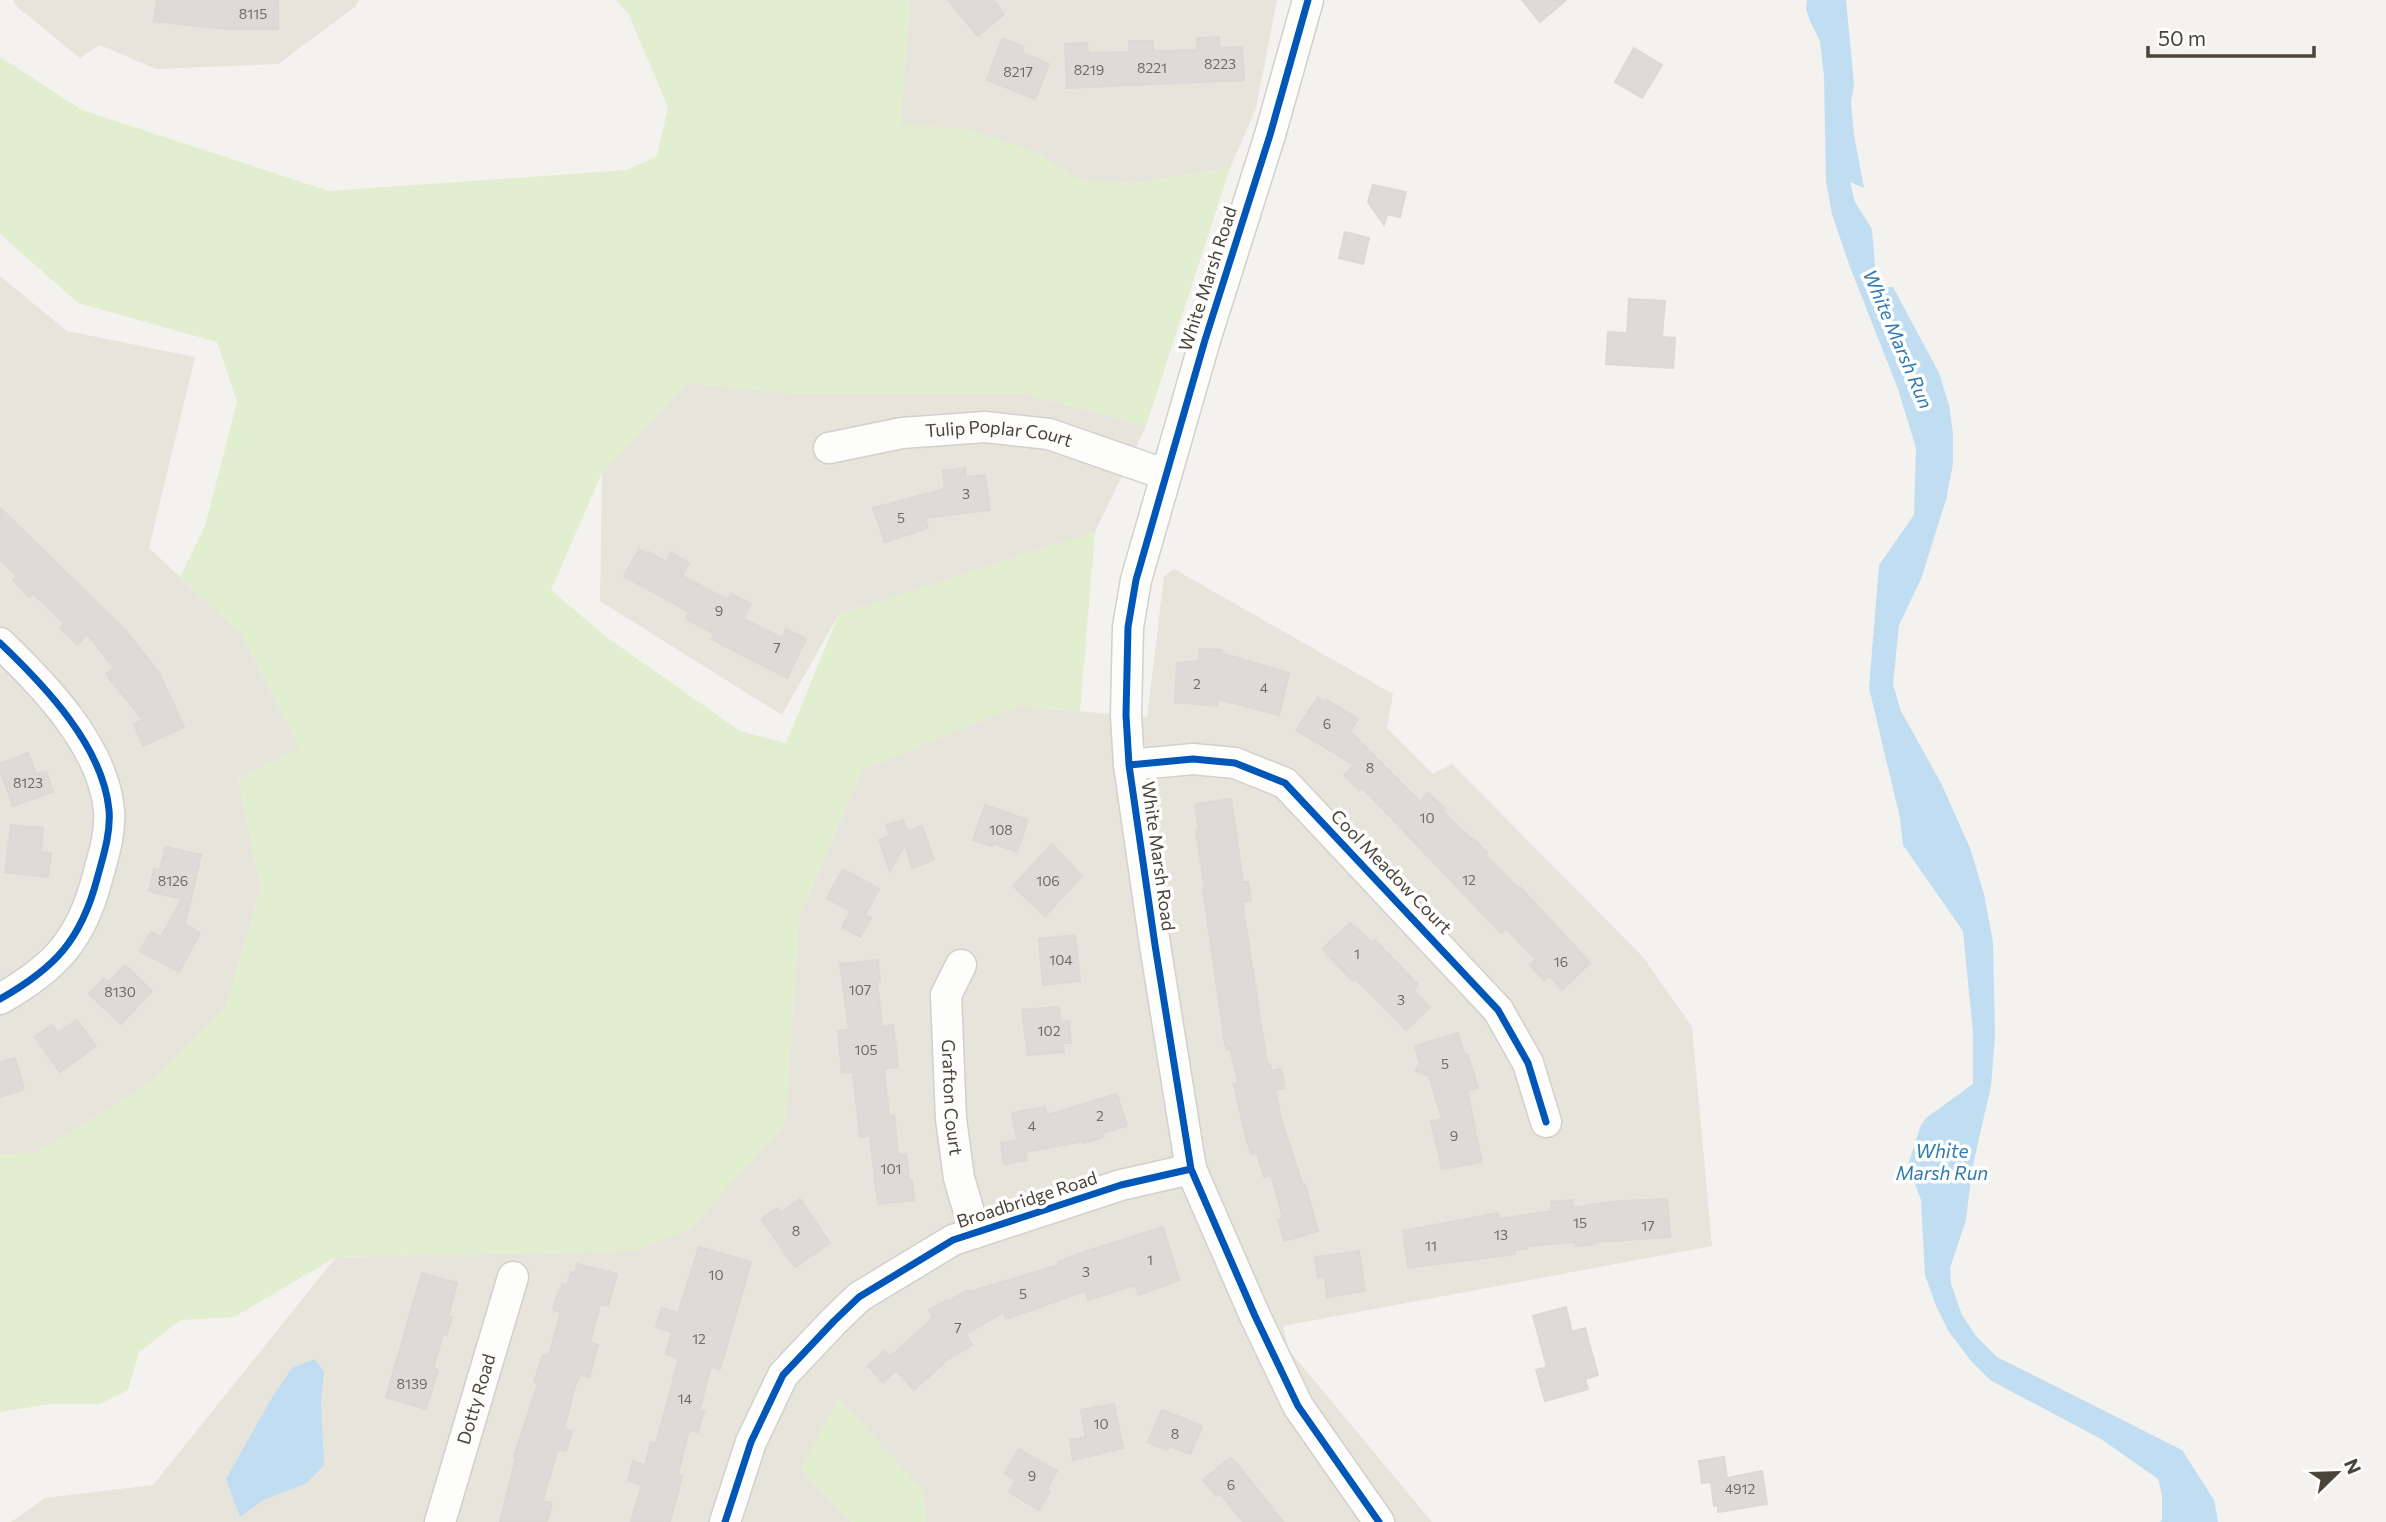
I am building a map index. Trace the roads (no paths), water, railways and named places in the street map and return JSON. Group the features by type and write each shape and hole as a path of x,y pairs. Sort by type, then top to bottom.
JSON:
{"street":[{"name":"White Marsh Road","path":"1308,0 1270,135 1164,474 1136,580 1128,627 1126,715 1129,765 1191,1169 1255,1316 1298,1406 1379,1522"},
{"name":"Tulip Poplar Court","path":"829,448 902,433 985,427 1049,434 1164,474"},
{"path":"0,643 35,676 64,712 101,775 109,811 107,842 90,906 79,930 56,959 30,982 0,999"},
{"name":"Cool Meadow Court","path":"1129,765 1193,759 1235,763 1285,783 1498,1010 1528,1063 1545,1122"},
{"name":"Grafton Court","path":"961,965 946,995 951,1119 959,1178 975,1233"},
{"name":"Broadbridge Road","path":"725,1522 751,1442 783,1375 859,1297 953,1240 1121,1185 1191,1169"},
{"name":"Dotty Road","path":"440,1522 513,1277"}],"water":[{"name":"White Marsh Run","path":"1807,0 1846,0 1854,85 1851,101 1854,135 1864,188 1850,182 1855,202 1872,229 1878,279 1884,287 1893,287 1939,373 1949,405 1953,433 1953,464 1946,500 1921,579 1899,625 1893,685 1901,711 1941,783 1970,848 1984,894 1993,942 1995,1036 1991,1086 1972,1169 1966,1220 1950,1268 1951,1284 1962,1315 1976,1336 1997,1357 2182,1450 2214,1500 2218,1522 2160,1522 2162,1495 2158,1479 2101,1439 1990,1380 1971,1361 1949,1332 1925,1275 1921,1200 1908,1165 1921,1125 1926,1118 1973,1084 1973,1033 1963,931 1903,845 1900,818 1869,688 1879,565 1914,515 1916,448 1898,389 1832,214 1826,181 1824,76 1820,41 1806,9"},
{"path":"315,1359 324,1372 321,1403 324,1465 307,1483 263,1500 240,1517 226,1479 292,1368"}]}
